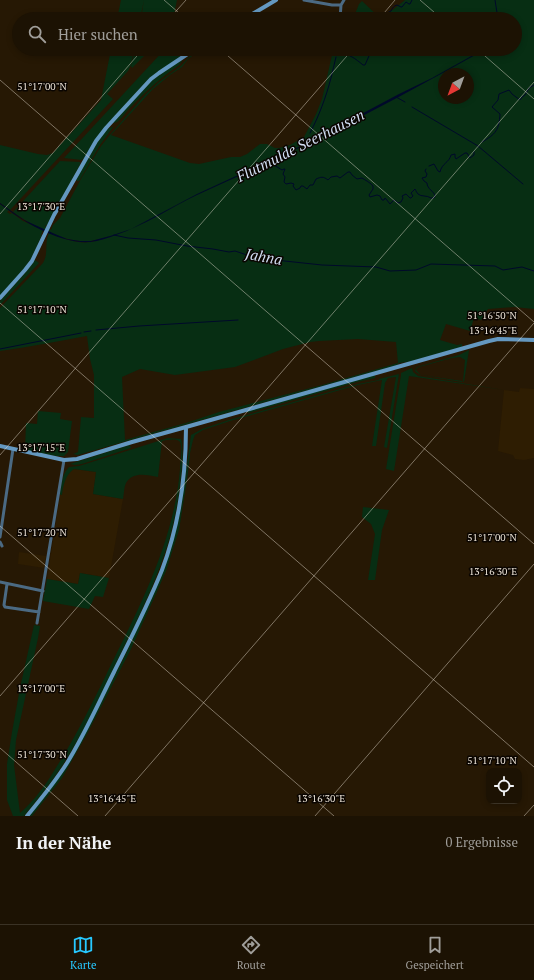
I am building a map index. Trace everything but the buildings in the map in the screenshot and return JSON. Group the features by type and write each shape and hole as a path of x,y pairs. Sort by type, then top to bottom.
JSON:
{"main road":[{"path":"256,12 276,0"},
{"path":"0,298 14,284 34,258 49,226 88,154 106,128 152,79 185,56"},
{"path":"0,446 64,460 77,459 132,442 466,348 489,340 534,340"},
{"path":"26,816 41,799 68,762 145,610 162,570 174,530 178,509 186,452 186,427"}],"street":[{"path":"304,0 332,5 341,5"},
{"path":"340,12 341,5 344,0"},
{"path":"0,537 13,449"},
{"path":"37,623 64,460"},
{"path":"0,542 2,546"},
{"path":"0,582 43,591"},
{"path":"7,584 4,604 5,607 39,612"}],"shaded area":[{"path":"520,388 534,389 534,458 524,460 515,459 513,455 498,451 504,390 519,392"},
{"path":"74,469 96,472 93,494 123,499 109,578 80,573 78,584 47,579 63,477 65,471"},
{"path":"19,552 46,556 44,568 18,564"}],"green space":[{"path":"121,0 144,0 141,12 118,12"},
{"path":"144,0 177,0 174,12 142,12"},
{"path":"405,0 534,0 534,309 514,307 488,309 481,320 474,318 470,331 446,324 440,340 457,345 462,344 462,347 414,361 399,363 397,365 78,455 73,454 78,452 81,417 94,418 94,375 87,336 0,351 0,308 43,263 46,255 49,233 57,236 39,228 13,212 60,161 80,162 80,165 47,226 45,226 51,230 53,225 60,218 101,146 109,136 146,94 159,82 181,66 191,56 192,56 182,67 153,89 111,135 190,163 199,164 231,157 240,157 247,154 260,144 267,144 275,148 290,145 304,137 322,99 332,56 522,56 522,12 390,12","holes":["110,236 93,242 80,242 69,240 62,238 71,240 91,241","358,339 396,342 398,363 219,412 125,440 122,377 140,369 175,375 235,367 283,349 310,342"]},
{"path":"362,1 374,12 356,12"},
{"path":"110,56 133,56 128,71 107,94 113,99 10,210 0,203 0,145 38,154 47,155 53,153 101,100"},
{"path":"133,56 144,56 132,68 131,66"},
{"path":"159,56 182,56 141,87 82,160 64,158"},
{"path":"181,60 182,61 179,65 146,92 119,120 114,123 113,122 152,80"},
{"path":"112,127 79,181 77,181 76,179 97,142 107,129"},
{"path":"0,204 9,210 7,212 10,214 12,213 23,221 43,230 31,259 0,296"},
{"path":"35,260 39,263 0,305 0,301"},
{"path":"469,350 464,382 465,360 460,357 419,367 416,370 421,375 415,370 417,367 459,355"},
{"path":"412,368 413,372 418,376 504,390 409,376 394,471 386,469 401,373"},
{"path":"399,374 387,448 384,447 396,377 388,378 385,383 376,446 372,446 382,380 358,385 230,421 203,430 195,435 190,453 179,530 166,571 156,594 130,651 87,734 62,778 32,816 29,816 48,793 97,711 154,593 181,508 191,435 202,429 229,420 358,384"},
{"path":"375,375 375,378 248,413 247,411"},
{"path":"421,375 462,381 462,382"},
{"path":"38,411 61,413 60,419 72,421 68,452 64,456 56,456 25,450 26,423 37,424"},
{"path":"168,438 181,439 183,455 181,473 177,506 172,527 163,559 150,591 136,623 80,737 50,784 24,816 13,816 7,800 7,764 20,688 34,625 40,626 16,740 14,765 20,813 31,803 45,785 71,743 96,696 143,599 171,523 180,469 181,444 176,440 162,441 158,477 136,475 132,477 126,483 123,499 93,494 96,472 74,469 65,480 62,495 59,494 63,476 69,467 79,466"},
{"path":"129,445 131,448 82,464 70,464"},
{"path":"363,507 389,510 382,530 375,580 368,580 375,534 371,524 362,517"},
{"path":"80,573 109,578 103,597 95,596 89,609 43,601 47,579 78,584"}],"water":[{"path":"471,56 473,56 451,68 450,68"},
{"path":"438,75 397,98 330,133 197,195 131,229 197,194 307,143"},
{"path":"0,203 24,220 67,239 91,241 131,229 97,241 78,242 54,236 42,230 20,218"}],"waterway":[{"path":"389,12 394,6 397,5 402,7 406,2 410,4 412,0"},
{"path":"495,0 497,12"},
{"path":"350,56 363,65 365,65 369,56"},
{"path":"310,133 325,99 336,57"},
{"path":"482,142 494,134 498,128 500,114 492,107 498,100 499,94 509,90 520,100 529,88 534,85"},
{"name":"Flutmulde Seerhausen","path":"396,97 405,102"},
{"path":"412,107 478,146 523,184"},
{"path":"429,166 434,164 440,172 451,155 455,154 456,159 467,153 470,158 474,155 474,152"},
{"path":"274,165 282,170 285,169 283,174 285,177 284,182 286,184 294,184 293,186 296,190 301,186 307,189 310,185 313,185 316,179 323,177 328,180 331,177 337,176 340,178 350,172 357,179 362,178 373,186 373,189 369,195 370,197 377,195 380,196 382,200 385,198 390,204 394,200 398,203 401,202 403,198 402,196 406,194 411,198 413,196 411,193 415,189 419,195 434,198 434,194 422,178 426,177 426,169"},
{"name":"Jahna","path":"114,235 229,252 235,251 266,259 322,265 376,267 390,271 416,270 431,264 495,266 503,270 522,267 534,271"},
{"path":"96,330 238,320"},
{"path":"84,332 91,331"},
{"path":"0,349 81,333"}]}
